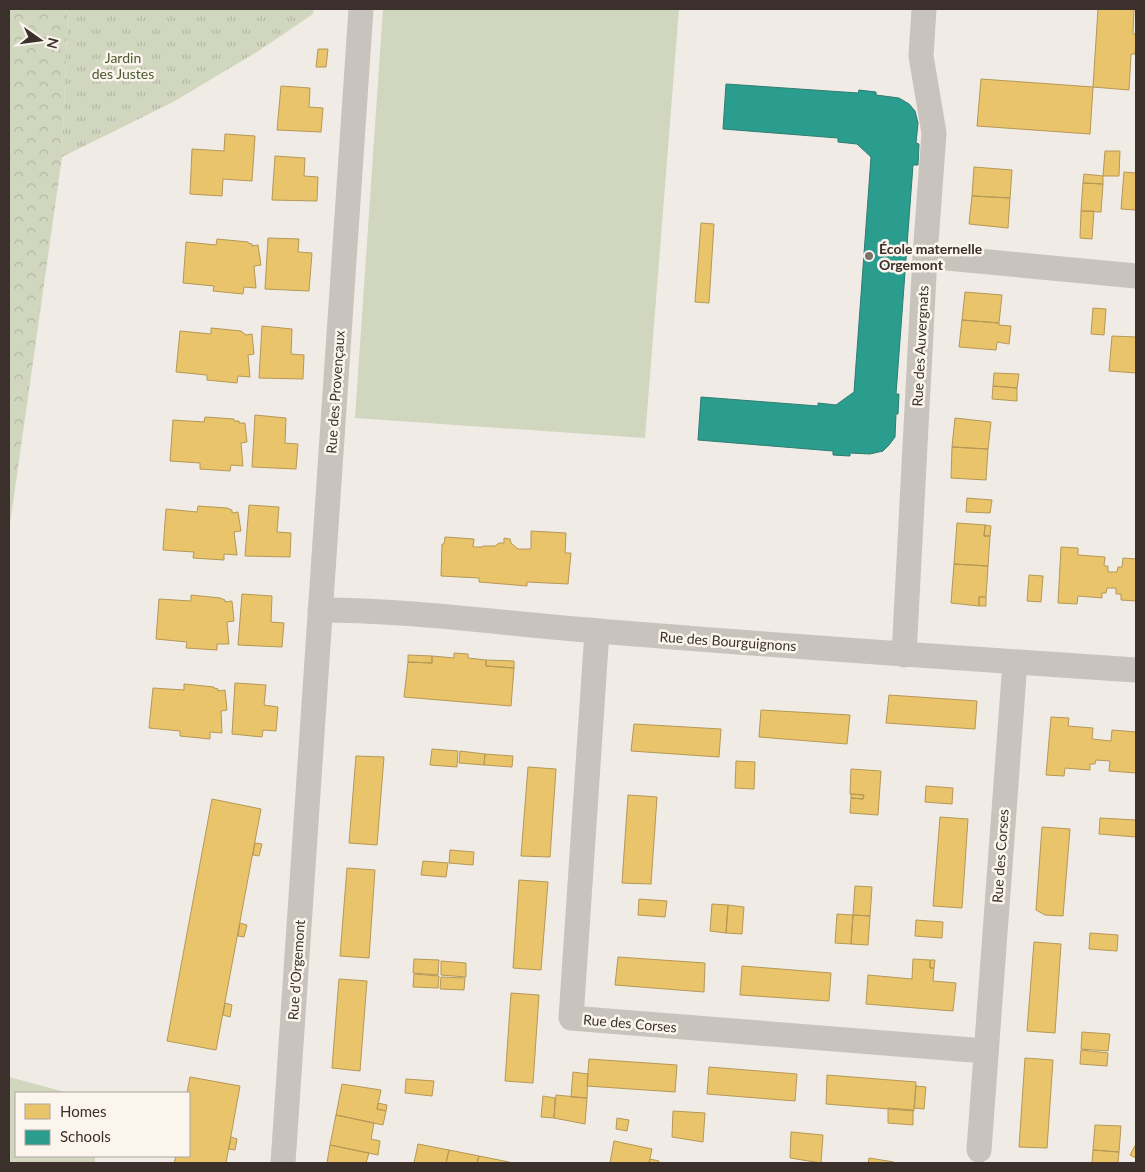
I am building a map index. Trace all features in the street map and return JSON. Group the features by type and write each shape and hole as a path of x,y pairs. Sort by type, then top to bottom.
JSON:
{"street":[{"name":"Rue des Provençaux","path":"309,776 361,9"},
{"name":"Rue des Auvergnats","path":"904,655 925,256 934,133 921,56 924,9"},
{"path":"925,256 1136,276"},
{"name":"Rue des Bourguignons","path":"320,610 366,610 597,631 904,655 1136,670"},
{"name":"Rue des Corses","path":"597,631 571,1018 985,1051"},
{"name":"Rue des Corses","path":"979,1150 1015,662"},
{"name":"Rue d'Orgemont","path":"283,1163 309,776"}],"green space":[{"path":"9,9 68,9 62,157 9,531"},
{"name":"Jardin des Justes","path":"68,9 314,9 313,14 257,52 173,102 62,157"},
{"path":"383,9 679,9 645,438 355,418"},
{"path":"9,1077 65,1092 15,1092 15,1157 95,1157 95,1163 9,1163"}],"building: Homes":[{"path":"1098,9 1134,9 1133,34 1136,34 1136,40 1135,54 1131,54 1129,90 1093,87"},
{"path":"318,49 328,49 326,67 316,67"},
{"path":"981,79 1093,87 1090,134 977,126"},
{"path":"281,86 310,88 309,107 323,108 321,132 277,130"},
{"path":"225,134 255,136 252,181 223,179 222,196 190,194 192,149 224,151"},
{"path":"1105,151 1120,151 1119,176 1103,176"},
{"path":"275,156 305,158 304,176 318,177 317,201 272,200"},
{"path":"974,167 1012,170 1010,198 972,196"},
{"path":"1124,172 1136,173 1136,210 1121,209"},
{"path":"1084,174 1103,176 1103,184 1083,183"},
{"path":"1083,183 1103,184 1101,212 1081,211"},
{"path":"972,196 1010,198 1008,228 969,224"},
{"path":"1081,211 1094,211 1092,239 1080,238"},
{"path":"701,223 714,224 709,303 695,302"},
{"path":"268,238 299,239 298,252 312,253 309,291 265,289"},
{"path":"217,239 248,242 252,246 258,245 261,265 254,266 256,288 244,287 243,294 213,291 214,286 183,283 186,242 216,245"},
{"path":"965,292 1002,295 999,323 962,320"},
{"path":"1093,308 1106,309 1104,335 1091,334"},
{"path":"962,320 999,323 999,325 1011,326 1009,344 997,342 996,350 959,347"},
{"path":"262,326 292,329 291,354 304,355 303,379 259,378"},
{"path":"211,328 241,331 246,335 252,334 254,354 248,355 250,377 238,376 237,383 207,380 207,375 176,372 180,331 211,334"},
{"path":"1112,336 1136,337 1136,373 1109,371"},
{"path":"994,373 1019,374 1017,388 993,386"},
{"path":"993,386 1017,388 1017,401 992,399"},
{"path":"255,415 286,418 285,443 298,444 296,469 252,467"},
{"path":"205,417 234,419 234,421 239,421 239,423 245,423 247,442 241,443 243,466 231,465 230,471 200,469 200,463 170,461 173,420 204,422"},
{"path":"955,418 991,422 988,449 952,447"},
{"path":"952,447 988,449 986,480 951,478"},
{"path":"967,498 992,500 990,513 966,512"},
{"path":"249,505 279,507 277,532 291,533 290,557 245,556"},
{"path":"198,506 227,508 232,510 232,513 238,512 241,531 234,532 237,555 224,554 224,560 193,558 194,552 163,550 166,509 197,512"},
{"path":"957,523 985,525 984,536 990,536 988,566 954,564"},
{"path":"985,525 991,526 990,536 984,536"},
{"path":"531,531 566,533 565,553 571,553 568,584 527,582 527,586 479,582 479,578 441,576 442,544 444,544 445,537 474,539 473,547 495,546 499,543 504,543 504,538 510,539 511,543 518,549 531,549"},
{"path":"1061,547 1078,548 1078,555 1105,557 1104,566 1108,566 1108,572 1117,572 1118,567 1122,567 1123,558 1136,559 1136,601 1121,600 1121,594 1116,594 1116,588 1107,588 1106,593 1102,593 1102,598 1078,596 1077,604 1058,603"},
{"path":"954,564 988,566 986,597 979,597 979,606 951,603"},
{"path":"1029,575 1043,576 1041,602 1027,601"},
{"path":"242,594 272,596 271,622 284,623 282,647 238,645"},
{"path":"191,595 220,598 225,600 225,602 232,601 234,621 227,622 229,644 217,644 217,650 186,648 187,642 156,639 159,599 191,601"},
{"path":"979,597 986,597 986,606 979,606"},
{"path":"454,653 468,654 468,658 486,660 486,666 514,668 511,706 404,697 408,662 432,663 432,656 454,658"},
{"path":"408,655 432,656 432,663 408,662"},
{"path":"486,660 514,661 514,668 486,666"},
{"path":"235,683 266,685 264,705 278,707 276,731 263,730 262,737 232,734"},
{"path":"184,684 214,687 218,691 225,690 227,710 221,711 222,733 210,732 210,739 180,736 180,731 149,728 153,688 184,690"},
{"path":"889,695 977,701 975,729 886,723"},
{"path":"761,710 850,715 847,744 759,737"},
{"path":"1051,717 1069,718 1068,726 1093,728 1092,739 1111,741 1112,730 1136,732 1136,773 1109,771 1110,761 1096,760 1095,764 1090,764 1090,770 1065,768 1064,776 1046,775"},
{"path":"634,724 721,729 719,757 631,751"},
{"path":"432,749 458,751 457,767 430,765"},
{"path":"460,751 485,754 484,765 459,763"},
{"path":"485,754 513,756 512,767 484,765"},
{"path":"356,756 384,757 377,845 349,843"},
{"path":"736,761 755,762 754,789 735,788"},
{"path":"528,767 556,769 550,857 521,856"},
{"path":"851,769 881,771 878,815 850,813 851,798 863,799 864,795 850,794"},
{"path":"926,786 953,788 952,804 925,802"},
{"path":"851,794 864,795 863,799 851,798"},
{"path":"628,795 657,797 651,884 622,883"},
{"path":"212,799 261,809 216,1050 167,1041"},
{"path":"940,817 968,819 962,908 933,906"},
{"path":"1100,818 1136,820 1136,837 1099,834"},
{"path":"1042,827 1070,829 1063,916 1045,915 1036,910"},
{"path":"255,843 262,844 259,856 253,855"},
{"path":"450,850 474,852 473,865 449,863"},
{"path":"423,861 448,863 446,877 421,875"},
{"path":"347,868 375,870 369,958 340,956"},
{"path":"519,880 548,882 541,970 513,968"},
{"path":"855,886 872,887 870,916 853,915"},
{"path":"639,899 667,901 665,917 638,915"},
{"path":"712,904 728,905 726,933 710,931"},
{"path":"728,905 744,907 742,934 726,933"},
{"path":"837,914 853,915 851,944 835,943"},
{"path":"853,915 870,916 868,945 851,944"},
{"path":"916,920 943,922 942,938 915,936"},
{"path":"240,923 247,925 244,937 238,936"},
{"path":"1090,933 1118,935 1117,951 1089,949"},
{"path":"1034,942 1061,944 1055,1033 1027,1031"},
{"path":"618,957 705,963 704,992 615,985"},
{"path":"414,959 439,960 438,975 413,973"},
{"path":"913,959 930,960 930,968 934,968 933,981 956,983 953,1011 866,1004 868,975 912,979"},
{"path":"930,960 935,960 934,968 930,968"},
{"path":"441,961 466,963 466,977 441,975"},
{"path":"742,966 831,973 829,1001 740,995"},
{"path":"414,974 439,976 438,988 413,987"},
{"path":"441,977 465,978 464,990 440,989"},
{"path":"339,979 367,981 360,1071 332,1068"},
{"path":"511,993 539,995 533,1083 505,1081"},
{"path":"225,1003 232,1005 230,1017 223,1015"},
{"path":"1082,1032 1110,1034 1108,1051 1081,1049"},
{"path":"1081,1050 1108,1053 1107,1066 1080,1064"},
{"path":"1025,1058 1053,1060 1047,1148 1019,1147"},
{"path":"589,1059 677,1065 675,1092 587,1086"},
{"path":"709,1067 797,1074 795,1101 707,1094"},
{"path":"573,1072 588,1074 587,1098 571,1097"},
{"path":"827,1075 916,1082 914,1111 826,1104"},
{"path":"190,1077 240,1086 226,1163 174,1163 176,1157 190,1157 190,1092 187,1092"},
{"path":"406,1079 434,1081 432,1096 405,1093"},
{"path":"342,1084 381,1090 377,1109 386,1111 383,1125 336,1115"},
{"path":"916,1086 926,1087 924,1109 914,1108"},
{"path":"556,1095 587,1098 585,1124 554,1118"},
{"path":"543,1096 555,1098 554,1118 541,1117"},
{"path":"378,1103 387,1105 386,1111 377,1109"},
{"path":"888,1108 913,1110 913,1125 888,1123"},
{"path":"673,1111 705,1113 703,1142 672,1137"},
{"path":"336,1115 374,1123 371,1139 380,1141 378,1155 330,1145"},
{"path":"617,1118 629,1120 627,1131 616,1129"},
{"path":"1095,1125 1121,1126 1119,1152 1093,1150"},
{"path":"791,1132 823,1135 821,1163 790,1158"},
{"path":"231,1137 237,1139 235,1150 229,1149"},
{"path":"614,1141 652,1149 649,1163 610,1163"},
{"path":"418,1144 449,1150 446,1163 414,1163"},
{"path":"1136,1144 1136,1158 1130,1155"},
{"path":"330,1145 369,1153 366,1163 327,1163"},
{"path":"449,1150 479,1156 477,1163 446,1163"},
{"path":"1093,1150 1119,1152 1118,1163 1092,1163"},
{"path":"479,1156 509,1162 477,1163"},
{"path":"869,1158 894,1162 894,1163 868,1163"},
{"path":"650,1159 659,1161 659,1163 649,1163"}],"building: Schools":[{"path":"726,84 858,93 859,90 876,92 876,95 899,98 909,104 915,111 918,123 916,143 919,144 918,165 913,165 896,394 899,394 898,414 896,414 895,437 883,451 870,454 850,453 850,456 833,455 833,451 698,440 701,397 818,406 818,403 836,405 854,392 871,157 857,144 838,142 838,138 723,129"}],"place":[{"name":"École maternelle Orgemont","path":"869,256"}]}
